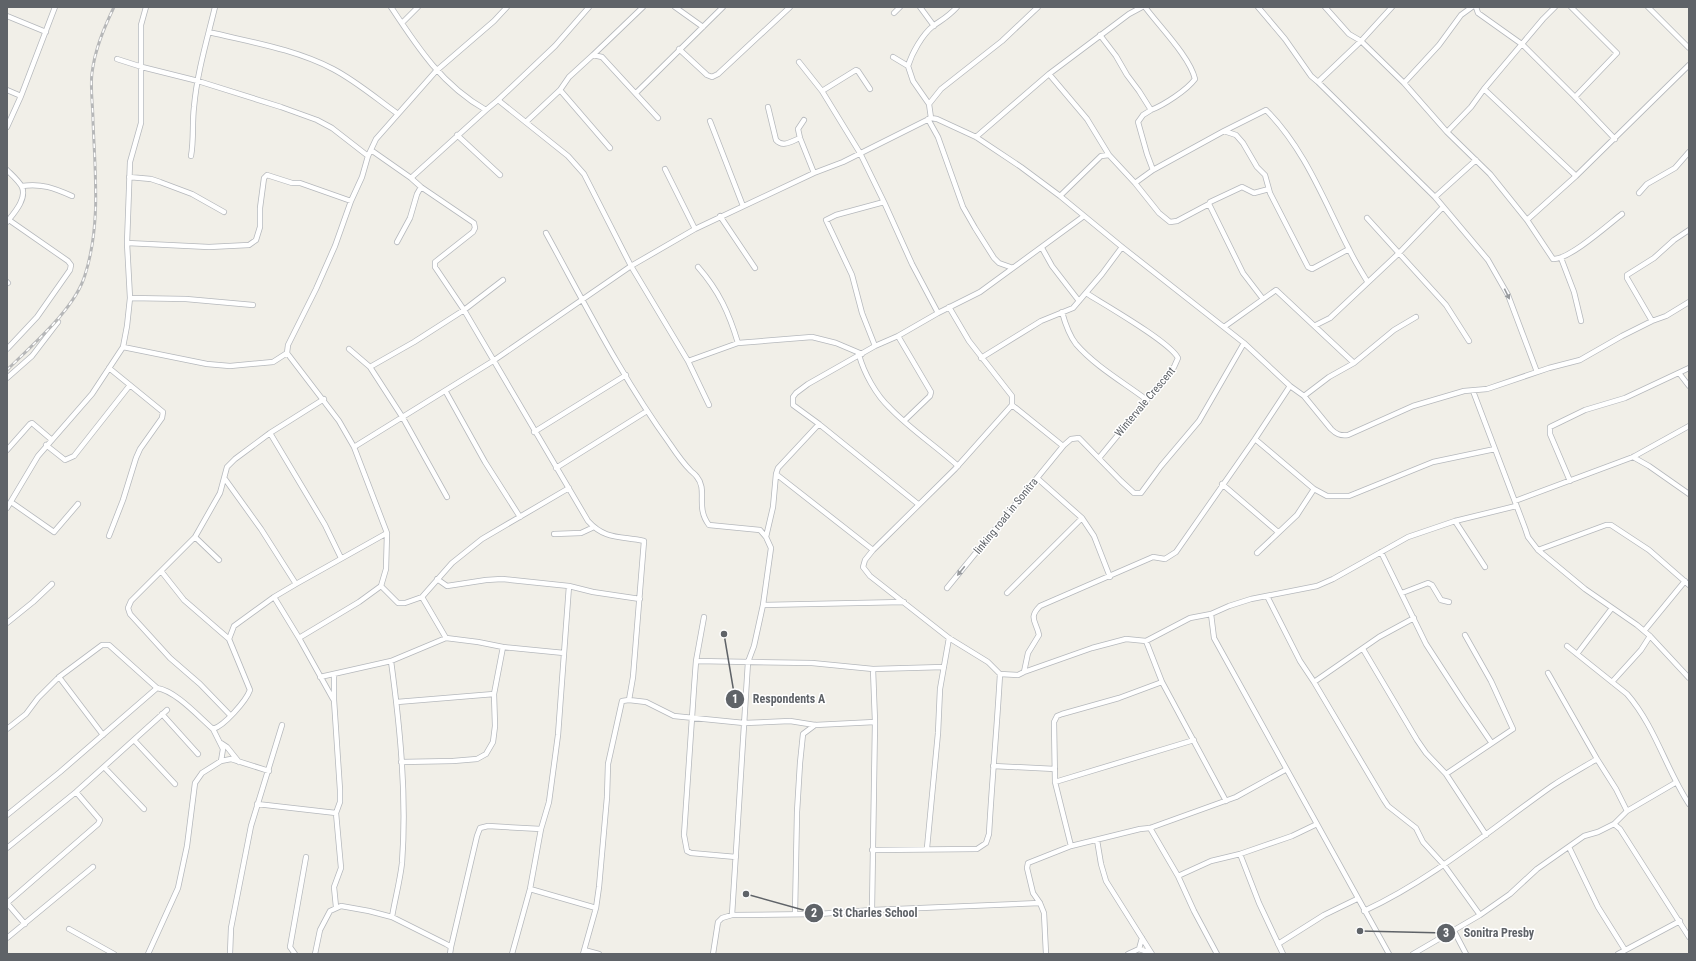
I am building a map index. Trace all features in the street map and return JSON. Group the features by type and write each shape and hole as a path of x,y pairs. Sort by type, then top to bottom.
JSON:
{"street":[{"path":"7,127 21,96 55,7"},
{"path":"7,508 46,446 92,394 123,347 128,326 130,298 127,243 129,177 132,150 141,123 141,25 146,7"},
{"path":"190,156 194,107 198,81 216,7"},
{"path":"391,7 436,72 464,95 486,110"},
{"path":"402,23 418,7"},
{"path":"300,638 359,602 381,586 386,569 387,533 354,447 324,399 287,353 288,345 292,334 316,289 335,246 350,201 362,178 368,156 376,139 436,72 494,21 507,7"},
{"path":"411,178 456,135 498,100 555,46 589,7"},
{"path":"526,122 560,90 569,77 643,7"},
{"path":"675,7 703,27"},
{"path":"636,93 723,7"},
{"path":"679,49 707,75 712,77 718,74 790,7"},
{"path":"894,13 900,7"},
{"path":"920,7 934,26"},
{"path":"908,66 920,42 934,26 942,22 957,7"},
{"path":"929,104 941,89 1002,41 1038,7"},
{"path":"976,137 1049,74 1129,14 1142,7"},
{"path":"1145,7 1162,27 1194,74 1195,79 1192,84 1143,115 1138,122 1153,170"},
{"path":"1258,7 1285,39 1311,76 1444,206 1474,245 1488,260 1508,295 1537,372"},
{"path":"1325,7 1349,34 1361,41 1404,83 1447,132 1490,174 1527,220 1553,259 1560,258 1586,242 1622,214"},
{"path":"1318,82 1361,41 1392,7"},
{"path":"1404,83 1439,45 1461,15 1472,7"},
{"path":"1476,7 1478,14 1522,45 1575,97 1614,139"},
{"path":"1447,132 1471,107 1484,89 1543,19 1555,7"},
{"path":"1571,7 1617,53 1575,97"},
{"path":"1648,7 1689,48"},
{"path":"7,16 46,32"},
{"path":"209,32 303,56 325,65 346,76 398,114"},
{"path":"1100,35 1116,56 1127,75 1140,91 1151,110"},
{"path":"593,55 602,57 658,118"},
{"path":"894,57 908,66 913,81 929,104 930,118 963,207 974,228 994,258 999,263 1013,268"},
{"path":"117,59 142,68 198,81 281,106 317,120 332,128 368,156"},
{"path":"799,62 822,91 860,153 912,264 938,313"},
{"path":"1527,220 1576,176 1689,65"},
{"path":"822,91 856,70 870,89"},
{"path":"1049,74 1087,119 1109,155 1135,183 1159,213 1170,222 1177,221 1209,204 1216,198 1242,187 1254,193 1269,189"},
{"path":"1484,89 1576,176"},
{"path":"7,90 21,96"},
{"path":"560,90 610,148"},
{"path":"498,100 568,156 584,174 631,266 688,361 709,405"},
{"path":"768,107 776,140 779,144 800,138"},
{"path":"1135,183 1153,170 1224,130 1266,110 1301,156 1367,281"},
{"path":"354,447 446,392 631,266 695,229 814,173 843,162 930,118 937,119 976,137 1021,167 1060,196 1244,343 1290,386 1304,396 1330,429 1335,434 1341,436 1348,435 1413,406 1464,391 1487,389 1549,368 1570,364 1589,356 1622,336 1652,321 1666,316 1689,302"},
{"path":"804,120 798,129 814,173"},
{"path":"710,121 743,206"},
{"path":"1224,130 1236,134 1257,167 1265,175 1269,189 1308,268 1312,269 1349,249"},
{"path":"456,135 500,175"},
{"path":"371,150 411,178 421,187 474,223 476,228 473,232 435,262 435,268 464,310 534,432 594,527 609,536 644,541 633,677 629,700"},
{"path":"1639,193 1647,184 1675,168 1689,152"},
{"path":"1060,196 1101,156 1109,155"},
{"path":"1435,197 1476,160"},
{"path":"665,169 695,229"},
{"path":"7,170 22,186 21,202 8,221 68,261 71,266 70,270 37,317 7,349"},
{"path":"127,243 209,247 249,245 256,240 260,227 260,208 264,178 267,175 292,183 300,183 350,201"},
{"path":"129,177 151,179 192,194 224,212"},
{"path":"22,186 44,185 72,196"},
{"path":"397,242 410,218 417,194 421,187"},
{"path":"875,346 862,313 852,275 826,220 836,215 884,202"},
{"path":"1209,204 1242,273 1263,299"},
{"path":"1316,325 1330,318 1399,252 1444,206"},
{"path":"720,216 755,268"},
{"path":"918,504 819,424 793,405 796,393 808,384 875,346 898,336 938,313 980,292 1084,216"},
{"path":"1367,218 1446,305 1469,341"},
{"path":"1652,321 1627,276 1654,258 1674,240 1689,230"},
{"path":"546,232 582,300 647,411 690,470 698,477 701,485 702,514 709,525 760,530 766,537 771,548 763,605 754,646 748,662 732,915"},
{"path":"981,358 1041,321 1073,308 1122,247"},
{"path":"1042,248 1052,266 1079,301"},
{"path":"1560,258 1574,292 1581,321"},
{"path":"698,267 708,279 725,307 738,343"},
{"path":"370,367 414,342 464,310 503,280"},
{"path":"1224,327 1276,290 1316,325 1354,363"},
{"name":"Wintervale Crescent","path":"1086,292 1164,343 1178,358 1177,363 1099,458"},
{"path":"130,298 186,299 253,304"},
{"path":"950,307 968,341 1012,396 1012,405 958,466 873,550 865,560 863,567 870,576 949,638 988,662 1000,674 1018,675 1098,646 1126,639 1146,640 1190,618 1211,614 1229,606 1267,596 1317,586 1333,579 1408,537 1516,503 1633,456 1689,426"},
{"path":"1062,312 1075,343 1091,359 1147,400"},
{"path":"1304,396 1329,377 1354,363 1394,330 1416,317"},
{"path":"7,378 32,356 58,322"},
{"path":"898,336 931,392 930,396 904,421"},
{"path":"688,361 738,343 812,337 836,343 860,355"},
{"path":"1012,405 1063,446 1071,439 1080,438 1134,493 1141,493 1161,466 1199,421 1244,343"},
{"path":"123,347 207,364 230,366 273,362 287,353"},
{"path":"349,349 370,367 402,418 447,497"},
{"path":"860,355 861,363 881,398 888,407 958,466"},
{"path":"109,368 163,412 162,418 140,449 136,458 123,500 109,536"},
{"path":"1570,481 1550,434 1550,427 1580,411 1625,398 1689,368"},
{"path":"1679,373 1689,386"},
{"path":"534,432 626,375"},
{"path":"46,446 65,460 74,456 130,385"},
{"path":"1024,672 1028,653 1039,635 1033,618 1034,612 1040,606 1074,590 1110,577 1153,557 1165,559 1176,552 1290,386"},
{"path":"1472,391 1528,537 1538,550 1573,580 1650,636 1689,678"},
{"path":"446,392 485,462 520,517"},
{"path":"230,714 200,684 170,658 130,614 128,608 131,601 195,537 214,507 225,478 227,468 235,459 270,433 324,399"},
{"path":"556,468 647,411"},
{"path":"7,450 32,423 52,440"},
{"path":"766,537 773,507 776,474 778,468 819,424"},
{"path":"270,433 325,525 341,558"},
{"path":"1255,439 1314,489 1327,496 1349,496 1433,462 1495,449"},
{"name":"linking road in Sonitra","path":"947,588 1065,443"},
{"path":"1633,456 1689,494"},
{"path":"776,474 873,550"},
{"path":"225,478 261,529 296,584"},
{"path":"1037,478 1082,518 1094,536 1110,577"},
{"path":"1222,484 1278,532"},
{"path":"381,586 398,603 405,603 422,597 452,563 482,539 569,488"},
{"path":"1257,553 1297,515 1314,489"},
{"path":"11,502 54,532 78,504"},
{"path":"1007,593 1082,518"},
{"path":"1455,521 1486,566"},
{"path":"1538,550 1606,525 1611,525 1618,528 1649,550 1689,584"},
{"path":"554,534 581,533 594,527"},
{"path":"229,639 234,626 274,597 387,533"},
{"path":"195,537 219,560"},
{"path":"1381,552 1426,644 1491,742"},
{"path":"161,571 184,600 229,639 250,690 247,697 230,714 225,722 218,728 213,729"},
{"path":"437,579 447,586 502,579 569,586 593,592 640,599"},
{"path":"1644,631 1685,581"},
{"path":"1402,593 1428,583 1432,585 1441,600 1449,602"},
{"path":"7,623 52,584"},
{"path":"512,954 530,889 541,829 549,802 558,735 569,586"},
{"path":"1267,596 1300,661 1388,806 1416,828 1423,842 1444,865 1480,915"},
{"path":"274,597 300,638 320,677 334,700"},
{"path":"422,597 446,638"},
{"path":"763,605 904,602"},
{"path":"1577,654 1612,608"},
{"path":"1211,614 1214,638 1388,954"},
{"path":"704,617 696,661 691,718 684,835 685,846 691,853 736,857"},
{"path":"1314,682 1378,637 1414,618"},
{"path":"1446,774 1491,742 1513,729 1491,681 1465,635"},
{"path":"1612,682 1641,650 1650,636"},
{"path":"320,677 391,661 446,638 503,647 564,653"},
{"path":"927,848 938,733 940,689 949,638"},
{"path":"1146,640 1162,682 1226,801"},
{"path":"7,729 26,714 38,698 59,678 102,645 106,644 109,645 157,688 164,689 176,697 213,729 221,743 223,752 221,760"},
{"path":"1567,646 1627,694 1635,704 1663,754 1675,783 1689,804"},
{"path":"401,762 477,759 486,754 493,742 495,726 494,694 503,647"},
{"path":"1363,649 1417,740 1426,753 1446,774 1486,835"},
{"path":"391,661 397,702 404,813 401,865 392,917"},
{"path":"696,661 812,663 873,669 944,667"},
{"path":"872,910 875,722 873,669"},
{"path":"1548,673 1597,759 1616,789 1627,811"},
{"path":"334,674 334,700 340,790 340,802 336,813 341,868 334,887 336,907"},
{"path":"872,850 927,848 977,849 986,843 989,834 993,766 998,727 1000,674"},
{"path":"59,678 103,735"},
{"path":"1071,846 1055,782 1053,728 1057,716 1118,698 1162,682"},
{"path":"7,815 157,688"},
{"path":"397,702 494,694"},
{"path":"599,954 583,952 596,908 601,865 608,764 622,701 629,700 646,702 674,716 744,723 790,720 815,725 875,722"},
{"path":"7,848 76,792 167,710"},
{"path":"162,714 198,754"},
{"path":"230,954 231,928 251,826 282,725"},
{"path":"795,914 800,763 803,734 815,725"},
{"path":"134,740 176,784"},
{"path":"1055,782 1194,740"},
{"path":"221,743 227,747 239,762"},
{"path":"148,954 178,888 187,846 195,783 202,773 221,760 231,759 269,771"},
{"path":"1364,911 1404,891 1444,865 1553,785 1597,759"},
{"path":"993,766 1055,769"},
{"path":"104,767 144,809"},
{"path":"1046,954 1044,913 1033,893 1027,868 1028,863 1071,846 1140,829 1150,828 1226,801 1254,788 1286,770"},
{"path":"1413,954 1480,915 1510,894 1537,869 1584,836 1598,832 1614,824 1627,811 1675,783"},
{"path":"25,924 7,903 98,824 100,820 76,792"},
{"path":"257,804 336,813"},
{"path":"1178,876 1211,861 1240,854 1292,836 1317,824"},
{"path":"1614,824 1620,829 1689,937"},
{"path":"450,954 480,828 488,826 541,829"},
{"path":"1150,828 1178,876 1194,911 1217,954"},
{"path":"1097,840 1101,864 1106,881 1151,953"},
{"path":"1569,847 1598,907 1625,950"},
{"path":"1240,854 1259,903 1283,954"},
{"path":"295,954 290,947 306,857"},
{"path":"7,938 94,867"},
{"path":"530,889 596,908"},
{"path":"1278,944 1318,919 1357,899"},
{"path":"713,954 718,922 722,918 732,915 795,914 1040,904"},
{"path":"315,954 320,930 330,911 341,906 392,917 451,947"},
{"path":"1618,954 1680,921"},
{"path":"69,929 114,954"},
{"path":"1454,930 1466,954"},
{"path":"1128,954 1138,949 1142,938"},
{"path":"1138,949 1151,953"}],"railway":[{"path":"7,370 52,326 63,313 80,288 85,275 93,237 96,198 91,79 100,39 114,7"}],"place":[{"name":"Respondents A","path":"724,634"},
{"name":"St Charles School","path":"746,894"},
{"name":"Sonitra Presby","path":"1360,931"}]}
